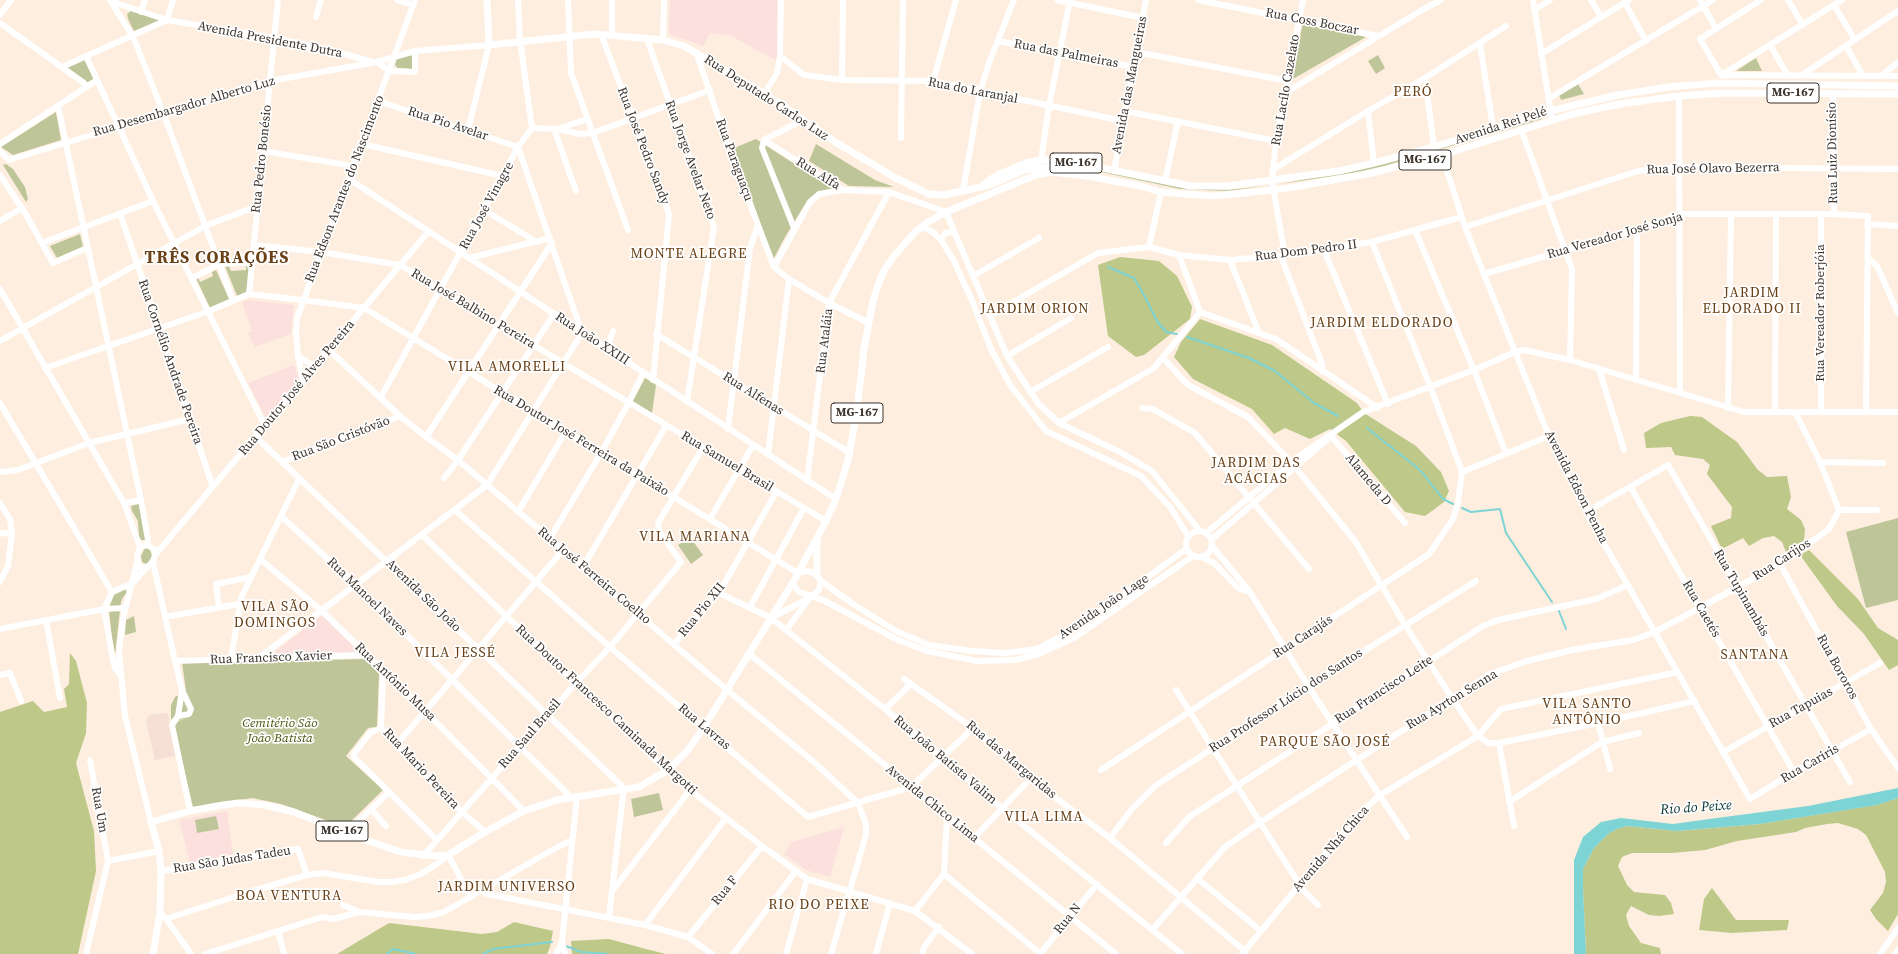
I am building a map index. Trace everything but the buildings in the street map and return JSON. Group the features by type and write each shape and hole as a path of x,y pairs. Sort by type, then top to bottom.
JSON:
{"main road":[{"path":"487,0 489,45"},
{"name":"Rua Deputado Carlos Luz","path":"489,45 520,40 601,34 663,40 684,46 764,94 834,142 929,194 944,195 982,187 1024,170 1043,167 1056,167 1093,177"},
{"name":"Avenida Rei Pelé","path":"1039,160 1064,160 1190,186 1210,187 1272,181 1340,171 1434,148 1550,110 1618,94 1717,83 1898,86"},
{"name":"Avenida Rei Pelé","path":"1093,177 1140,186 1161,192 1211,196 1235,194 1372,173 1442,155 1552,120 1620,104 1679,96 1721,93 1898,94"},
{"path":"1618,94 1620,104"},
{"name":"Rua Deputado Carlos Luz","path":"982,187 989,180 1000,174 1039,160"},
{"name":"Rua Deputado Carlos Luz","path":"997,191 1039,160"},
{"name":"MG-167","path":"151,822 190,811 239,803 265,805 294,812 346,833 401,852 423,856 448,854 524,811 557,800 624,790 647,784 668,770 688,750 704,727 748,652 771,618 798,573 836,499 850,453 872,301 885,269 905,243 922,227 946,212 1036,175 1052,172 1093,177"},
{"path":"817,537 819,578"},
{"path":"151,822 159,851 161,871 160,912 153,954"}],"street":[{"path":"0,16 11,0"},
{"path":"141,12 145,0"},
{"path":"62,67 167,20 173,0"},
{"name":"Rua Pedro Bonésio","path":"249,294 278,0"},
{"path":"316,17 321,0"},
{"path":"397,0 414,3"},
{"path":"518,0 520,40 532,128 555,129 580,134 593,133 634,120 710,90"},
{"path":"568,0 571,73 628,230"},
{"path":"612,0 612,35"},
{"path":"663,40 664,0"},
{"path":"764,94 777,73 780,56 781,0"},
{"path":"842,80 843,0"},
{"path":"901,138 904,0"},
{"path":"933,81 956,0"},
{"path":"963,191 980,92 1014,0"},
{"path":"1057,0 1070,1 1143,18"},
{"name":"Avenida das Mangueiras","path":"1114,171 1146,0"},
{"name":"Rua Coss Boczar","path":"1198,0 1378,36"},
{"name":"Rua Lacílo Cazelato","path":"1303,0 1276,141 1272,181 1284,250 1282,259 1322,364 1323,372"},
{"path":"1422,10 1435,0"},
{"path":"1285,93 1378,36 1441,0"},
{"path":"1533,0 1552,120"},
{"path":"1534,10 1550,0"},
{"path":"1591,0 1601,17"},
{"path":"1700,0 1715,27"},
{"path":"1548,99 1713,0"},
{"path":"1721,75 1700,39 1715,27 1761,0"},
{"path":"1788,0 1803,25"},
{"path":"1717,83 1721,75 1842,0"},
{"path":"111,1 132,35 163,112 233,301"},
{"name":"Avenida Presidente Dutra","path":"111,1 167,20 274,38 375,62"},
{"path":"1039,160 1070,1"},
{"path":"1541,54 1627,1 1646,41"},
{"name":"Rua Edson Arantes do Nascimento","path":"303,381 298,356 296,332 297,318 414,3"},
{"path":"1834,5 1855,40"},
{"path":"1802,75 1806,70 1846,46 1898,11"},
{"path":"0,23 84,83 86,88"},
{"path":"1272,170 1368,111 1426,78 1506,26"},
{"name":"Rua José Pedro Sandy","path":"601,34 669,214 656,334 653,380"},
{"name":"Rua Jorge Avelar Neto","path":"647,39 714,227 687,402"},
{"name":"Rua das Palmeiras","path":"998,41 1134,67"},
{"path":"1480,44 1493,128"},
{"path":"468,130 489,45"},
{"name":"Rua Deputado Carlos Luz","path":"375,62 415,51 489,45"},
{"path":"1770,45 1787,74"},
{"path":"1846,46 1863,76"},
{"path":"375,62 389,71 415,72 415,51"},
{"name":"Rua Paraguaçu","path":"696,52 774,267"},
{"path":"1136,52 1288,81"},
{"path":"86,56 153,201 265,426"},
{"path":"347,68 348,56"},
{"name":"Rua do Laranjal","path":"780,56 804,75 842,80 933,81 1123,121"},
{"name":"Rua Desembargador Alberto Luz","path":"0,150 9,160 163,112 270,81 375,62"},
{"path":"1881,76 1898,62"},
{"path":"1721,75 1787,74 1898,76"},
{"path":"1426,78 1434,148"},
{"path":"0,144 97,80"},
{"name":"Rua Luiz Dionísio","path":"1832,93 1834,214"},
{"path":"1679,96 1680,393"},
{"name":"Rua Pio Avelar","path":"378,101 518,147"},
{"path":"58,106 141,500 149,546 155,555 153,562 182,690 191,709 189,714 178,716"},
{"path":"1125,111 1276,141"},
{"path":"1368,111 1374,163"},
{"path":"555,129 588,119"},
{"path":"794,228 762,148 764,140 803,120"},
{"path":"1165,181 1178,121"},
{"name":"Rua José Vinagre","path":"381,397 518,147 532,128"},
{"path":"555,129 576,191"},
{"path":"1521,129 1572,269 1570,360"},
{"name":"Rua Alfa","path":"764,140 843,190 889,192 946,212"},
{"path":"362,144 503,176"},
{"path":"260,658 487,485 582,333 518,147"},
{"path":"263,151 353,166"},
{"name":"Avenida Edson Penha","path":"1442,155 1461,217 1548,436 1586,512 1695,700 1750,799"},
{"name":"Rua José Olavo Bezerra","path":"1465,227 1638,171 1679,167 1898,169"},
{"path":"0,175 22,208 53,263 87,248"},
{"name":"Rua João XXIII","path":"348,179 836,499"},
{"path":"843,190 819,194 810,202 794,228 774,267 789,279 829,303 869,323"},
{"name":"Rua Ataláia","path":"807,480 829,303 889,192"},
{"path":"1149,248 1161,192"},
{"path":"42,243 153,201"},
{"path":"0,341 205,226 258,206"},
{"path":"0,221 22,208"},
{"path":"484,210 537,242"},
{"path":"946,212 1007,356 1038,403 1059,423 1120,452 1152,471 1200,531"},
{"name":"Rua Cornélio Andrade Pereira","path":"120,214 213,487"},
{"name":"Rua Vereador José Sonja","path":"1484,274 1637,229 1680,214 1834,214 1868,216 1867,224"},
{"path":"1728,408 1731,214"},
{"path":"1775,412 1776,214"},
{"name":"Rua Vereador Roberjóia","path":"1821,214 1822,412"},
{"name":"Rua Dom Pedro II","path":"989,316 1098,253 1149,248 1180,255 1230,260 1283,255 1372,242 1461,217"},
{"path":"1866,412 1867,224 1898,226"},
{"path":"728,429 750,248 758,225"},
{"path":"922,227 934,232 941,240 954,261 974,303 991,348 1010,385 1046,431 1141,476 1171,508 1188,536"},
{"path":"1636,380 1637,229"},
{"path":"1415,230 1474,370 1506,453"},
{"name":"Rua Doutor José Alves Pereira","path":"155,555 428,232"},
{"path":"941,240 945,233 951,232 955,234"},
{"path":"973,276 1039,238"},
{"path":"469,258 537,242 551,241"},
{"path":"426,437 499,325 551,241"},
{"path":"1372,242 1430,386 1462,472 1548,436"},
{"path":"254,245 321,252 400,265"},
{"path":"1324,250 1388,404"},
{"path":"1180,255 1200,312"},
{"path":"1868,258 1877,266 1898,313"},
{"path":"1230,260 1259,333"},
{"path":"192,278 220,264 253,262"},
{"name":"Rua José Balbino Pereira","path":"400,265 628,404"},
{"path":"768,455 789,279"},
{"path":"0,289 124,503 140,547 138,550 133,583 121,626 120,661 125,716 151,822"},
{"path":"45,368 209,311 249,294 364,308"},
{"name":"Rua Doutor José Ferreira da Paixão","path":"364,308 798,573"},
{"path":"1200,312 1276,339 1378,408"},
{"path":"1059,423 1136,380 1154,368 1200,312"},
{"path":"444,478 458,460 554,314"},
{"path":"1007,356 1071,318"},
{"path":"607,349 613,331"},
{"name":"Rua Alfenas","path":"656,334 850,453"},
{"path":"1030,392 1108,347"},
{"name":"Rua José Ferreira Coelho","path":"329,350 400,416 458,460 550,538 562,550 815,763 858,803"},
{"path":"1206,533 1320,442 1331,436 1364,412 1378,408 1430,386 1474,370 1515,352 1524,350 1570,360 1744,412 1898,412"},
{"path":"298,356 315,367"},
{"path":"1163,358 1188,385 1248,417 1293,465 1355,541 1405,625 1452,698 1478,736 1488,744 1598,723 1695,700"},
{"path":"1599,369 1624,450"},
{"path":"550,538 601,453 643,373"},
{"path":"0,403 112,592"},
{"name":"Rua Samuel Brasil","path":"628,404 826,521"},
{"path":"1142,408 1153,409 1195,433 1309,569"},
{"path":"1795,412 1820,462 1839,512 1876,510"},
{"path":"0,418 7,414"},
{"name":"Rua São Cristóvão","path":"282,462 400,416"},
{"path":"0,472 18,470 89,443 126,432 190,419"},
{"path":"583,567 666,426"},
{"path":"518,512 566,431"},
{"name":"Alameda D","path":"1331,436 1405,524"},
{"name":"Avenida São João","path":"256,437 624,790"},
{"path":"710,519 753,445"},
{"path":"673,497 702,447"},
{"path":"1820,462 1883,463"},
{"path":"1201,557 1208,553 1212,543 1293,465"},
{"name":"Rua Tupinambás","path":"1631,488 1668,465 1850,782"},
{"name":"Rua Carajás","path":"1101,770 1430,554 1453,520 1458,502 1462,472"},
{"path":"231,659 239,604 300,478"},
{"path":"1586,512 1631,488"},
{"name":"Rua Caetés","path":"1631,488 1769,726 1794,772"},
{"name":"Rua Pio XII","path":"674,644 719,592 776,492"},
{"name":"Rua Saul Brasil","path":"423,856 519,746 610,647 681,562 659,531 658,524 673,497"},
{"path":"124,503 141,500"},
{"path":"0,503 10,519 12,534 8,566 0,582"},
{"path":"750,607 804,508"},
{"name":"Rua Lavras","path":"455,510 610,647 808,817 911,787 973,728"},
{"name":"Rua Carijos","path":"1655,632 1780,564 1829,529 1839,512"},
{"name":"Rua Manoel Naves","path":"281,516 356,585 452,681 574,797"},
{"path":"1250,592 1238,588 1214,563 1201,557 1193,556 1186,549 1186,540 1188,536 1196,531 1206,533 1250,592 1308,686 1407,837"},
{"path":"0,533 12,534"},
{"name":"Rua Doutor Francesco Caminada Margotti","path":"422,535 668,770 690,790 762,846 807,878 849,892 916,911 939,927 972,954"},
{"path":"140,547 165,544"},
{"name":"Avenida João Lage","path":"819,578 852,604 896,631 929,645 970,651 1006,652 1037,649 1070,632 1186,549"},
{"path":"397,744 562,550"},
{"name":"Avenida João Lage","path":"792,583 799,592 823,600 896,639 927,652 977,661 1015,660 1039,654 1074,638 1193,556"},
{"name":"Rua Antônio Musa","path":"260,559 322,610 524,811"},
{"path":"137,562 142,568 145,569"},
{"path":"121,676 115,668 104,609 112,592 133,583 153,562"},
{"name":"Rua Bororos","path":"1780,564 1871,729 1898,768"},
{"path":"786,630 811,597 819,590 819,578 808,571 798,573"},
{"path":"219,608 216,584 251,577"},
{"name":"Rua Professor Lúcio dos Santos","path":"1110,838 1131,810 1155,786 1308,686 1476,581"},
{"name":"Rua Francisco Leite","path":"1166,843 1189,817 1236,785 1483,626 1498,620 1596,599 1628,585"},
{"name":"Rua João Batista Valim","path":"719,592 771,618 1182,954"},
{"path":"771,618 811,597"},
{"path":"165,618 239,604"},
{"path":"0,629 104,609 125,608"},
{"path":"46,620 60,698"},
{"name":"Rua Ayrton Senna","path":"1152,929 1225,847 1259,823 1490,674 1572,650 1632,640 1655,632"},
{"name":"Avenida Chico Lima","path":"748,652 1116,954"},
{"name":"Rua Francisco Xavier","path":"175,661 367,655"},
{"path":"113,660 120,661"},
{"name":"Rua Tapuias","path":"1723,752 1880,663"},
{"name":"Rua Mario Pereira","path":"383,671 381,728 462,812 485,832"},
{"name":"Avenida Nhá Chica","path":"1243,953 1356,817 1380,795 1478,736 1501,709 1678,672"},
{"path":"0,675 10,673 21,701"},
{"name":"Rua das Margaridas","path":"904,680 973,728 1030,779 1110,838 1181,897 1243,953"},
{"path":"885,710 911,684"},
{"path":"182,690 178,716 172,725 190,811"},
{"path":"1176,690 1299,884 1318,905"},
{"path":"1598,723 1610,769"},
{"path":"381,728 370,733 354,754 355,759 437,840"},
{"name":"Rua Cariris","path":"1750,799 1794,772 1871,729"},
{"path":"1509,802 1602,742 1639,733"},
{"path":"1498,743 1514,826"},
{"name":"Rua Um","path":"90,760 108,861"},
{"path":"974,838 1030,779"},
{"path":"609,917 624,790"},
{"path":"613,890 690,790"},
{"path":"346,833 388,793"},
{"path":"565,954 562,942 572,840 574,797"},
{"path":"831,954 866,835 866,824 858,803"},
{"path":"371,809 386,826"},
{"path":"916,911 944,874 946,816"},
{"path":"645,925 726,818"},
{"path":"343,905 359,912 414,917 428,916 444,912 483,891 554,848 572,840"},
{"name":"Rua F","path":"688,937 762,846"},
{"name":"Rua São Judas Tadeu","path":"161,871 298,849 307,876"},
{"path":"86,954 108,861 159,851"},
{"path":"166,919 307,876 323,873 391,882 421,874 440,862 448,854 471,897"},
{"path":"733,954 796,871"},
{"path":"944,874 1040,954"},
{"path":"786,954 807,878"},
{"path":"1197,878 1261,931"},
{"name":"Rua N","path":"1040,954 1097,884"},
{"path":"483,891 488,894 645,925 688,937 712,954"},
{"path":"876,954 890,903"},
{"path":"160,912 190,954"},
{"path":"205,954 322,917 334,919 359,912"},
{"path":"922,954 924,947 939,927"},
{"path":"1880,954 1898,928"},
{"path":"278,930 284,954"},
{"path":"556,954 562,942"},
{"path":"1895,954 1898,950"}],"shaded area":[{"path":"670,0 777,0 777,61 730,35 710,33 703,46 669,34"},
{"path":"249,300 294,305 291,334 255,347 248,333 252,331 242,302"},
{"path":"294,365 299,380 268,417 265,416 248,383"},
{"path":"321,616 325,618 355,648 354,652 276,654 275,652"},
{"path":"168,713 175,756 155,760 146,721 149,715"},
{"path":"227,811 233,854 190,863 179,820"},
{"path":"844,827 830,877 806,870 784,854 792,842"}],"green space":[{"path":"131,11 160,20 134,31 127,14"},
{"path":"1303,23 1366,37 1293,79 1292,76"},
{"path":"413,55 413,69 398,68 395,65 397,58"},
{"path":"1378,55 1385,68 1376,74 1368,61"},
{"path":"1756,58 1762,71 1736,71"},
{"path":"84,59 94,79 86,83 66,67"},
{"path":"1578,84 1584,94 1561,100 1559,95"},
{"path":"56,112 61,140 13,155 1,147"},
{"path":"1541,116 1542,119 1384,166 1353,173 1280,184 1384,164"},
{"path":"756,139 833,189 815,194 807,201 773,260 734,148"},
{"path":"816,144 875,180 894,187 849,186 809,161"},
{"path":"1062,162 1179,187 1227,190 1266,186 1227,191 1180,189 1069,165 1048,163"},
{"path":"6,164 13,169 25,187 28,199 26,202 3,165"},
{"path":"80,234 83,247 57,258 50,246"},
{"path":"1120,257 1159,261 1177,276 1192,307 1190,319 1144,355 1136,357 1108,336 1098,265"},
{"path":"225,266 229,266 231,271 246,270 246,266 250,266 247,292 237,296"},
{"path":"216,270 229,299 210,308 196,278 198,278 200,282 213,276 212,272"},
{"path":"1200,319 1272,345 1357,403 1364,413 1416,446 1441,472 1449,491 1444,502 1425,516 1405,512 1346,441 1330,429 1310,439 1285,428 1274,434 1252,409 1193,379 1174,357 1181,342"},
{"path":"645,378 656,385 652,413 633,401"},
{"path":"1690,416 1702,417 1737,442 1758,470 1767,477 1787,476 1791,497 1787,509 1801,520 1805,529 1804,540 1786,552 1782,542 1774,536 1763,538 1749,546 1743,538 1722,549 1711,526 1731,518 1732,507 1707,474 1710,465 1703,459 1675,455 1671,447 1646,448 1644,433 1661,423"},
{"path":"139,504 147,540 139,539 138,521 132,511 131,506"},
{"path":"1898,518 1898,600 1866,608 1846,532"},
{"path":"690,537 703,555 691,564 678,545"},
{"path":"145,548 150,549 152,556 147,564 142,562 141,556"},
{"path":"1809,550 1858,599 1878,628 1898,640 1898,665 1889,670 1864,634 1837,606 1800,555"},
{"path":"125,589 127,592 122,599 120,607 109,608 114,595"},
{"path":"109,610 120,610 115,655 112,639"},
{"path":"134,616 136,632 125,635 126,620"},
{"path":"70,653 76,661 87,703 86,733 76,763 94,831 96,871 78,954 0,954 0,712 33,701 44,712 67,707 64,689 69,684"},
{"name":"Cemitério São João Batista","path":"366,659 379,674 377,727 368,728 346,756 383,790 345,827 281,804 252,798 193,807 173,722 189,718 174,721 171,719 171,705 175,697 186,691 182,663"},
{"path":"659,793 663,810 634,817 631,799"},
{"path":"1898,798 1898,914 1888,931 1876,919 1870,910 1883,893 1886,882 1885,872 1866,835 1858,829 1838,823 1805,828 1796,832 1737,841 1705,850 1672,853 1632,853 1622,857 1618,866 1627,885 1634,892 1665,895 1671,903 1674,914 1659,916 1649,915 1631,906 1626,915 1629,926 1641,943 1660,948 1661,954 1586,954 1583,869 1594,848 1608,834 1617,829 1627,826 1677,831 1760,824 1876,805"},
{"path":"216,816 219,829 197,833 195,820"},
{"path":"1712,888 1736,920 1789,920 1787,930 1732,933 1699,930 1704,899"},
{"path":"514,922 553,931 547,954 337,954 389,923 482,934 497,932"},
{"path":"609,939 666,954 572,954 571,941"}],"water":[{"name":"Rio do Peixe","path":"1898,788 1898,798 1877,805 1760,824 1677,831 1627,826 1617,829 1608,834 1594,848 1583,869 1586,954 1574,954 1574,860 1583,837 1601,822 1621,818 1673,824 1808,806"}],"waterway":[{"path":"1108,267 1134,278 1157,321 1166,332 1177,334"},
{"path":"1187,337 1249,358 1275,371 1314,403 1338,416"},
{"path":"1367,428 1420,470 1443,499 1453,504"},
{"path":"1462,508 1471,512 1500,509 1506,533 1552,602"},
{"path":"1559,611 1566,629"},
{"path":"483,954 493,949 552,942"},
{"path":"566,946 581,952 608,954"},
{"path":"387,954 393,949 416,954"}],"district":[{"name":"PERÓ","path":"1413,92"},
{"name":"MONTE ALEGRE","path":"689,254"},
{"name":"TRÊS CORAÇÕES","path":"217,259"},
{"name":"JARDIM ELDORADO II","path":"1752,302"},
{"name":"JARDIM ORION","path":"1035,309"},
{"name":"JARDIM ELDORADO","path":"1382,323"},
{"name":"VILA AMORELLI","path":"507,367"},
{"name":"JARDIM DAS ACÁCIAS","path":"1256,472"},
{"name":"VILA MARIANA","path":"695,537"},
{"name":"VILA SÃO DOMINGOS","path":"275,616"},
{"name":"VILA JESSÉ","path":"455,653"},
{"name":"SANTANA","path":"1755,655"},
{"name":"VILA SANTO ANTÔNIO","path":"1587,712"},
{"name":"PARQUE SÃO JOSÉ","path":"1325,742"},
{"name":"VILA LIMA","path":"1044,817"},
{"name":"JARDIM UNIVERSO","path":"507,887"},
{"name":"BOA VENTURA","path":"289,896"},
{"name":"RIO DO PEIXE","path":"819,905"}]}
